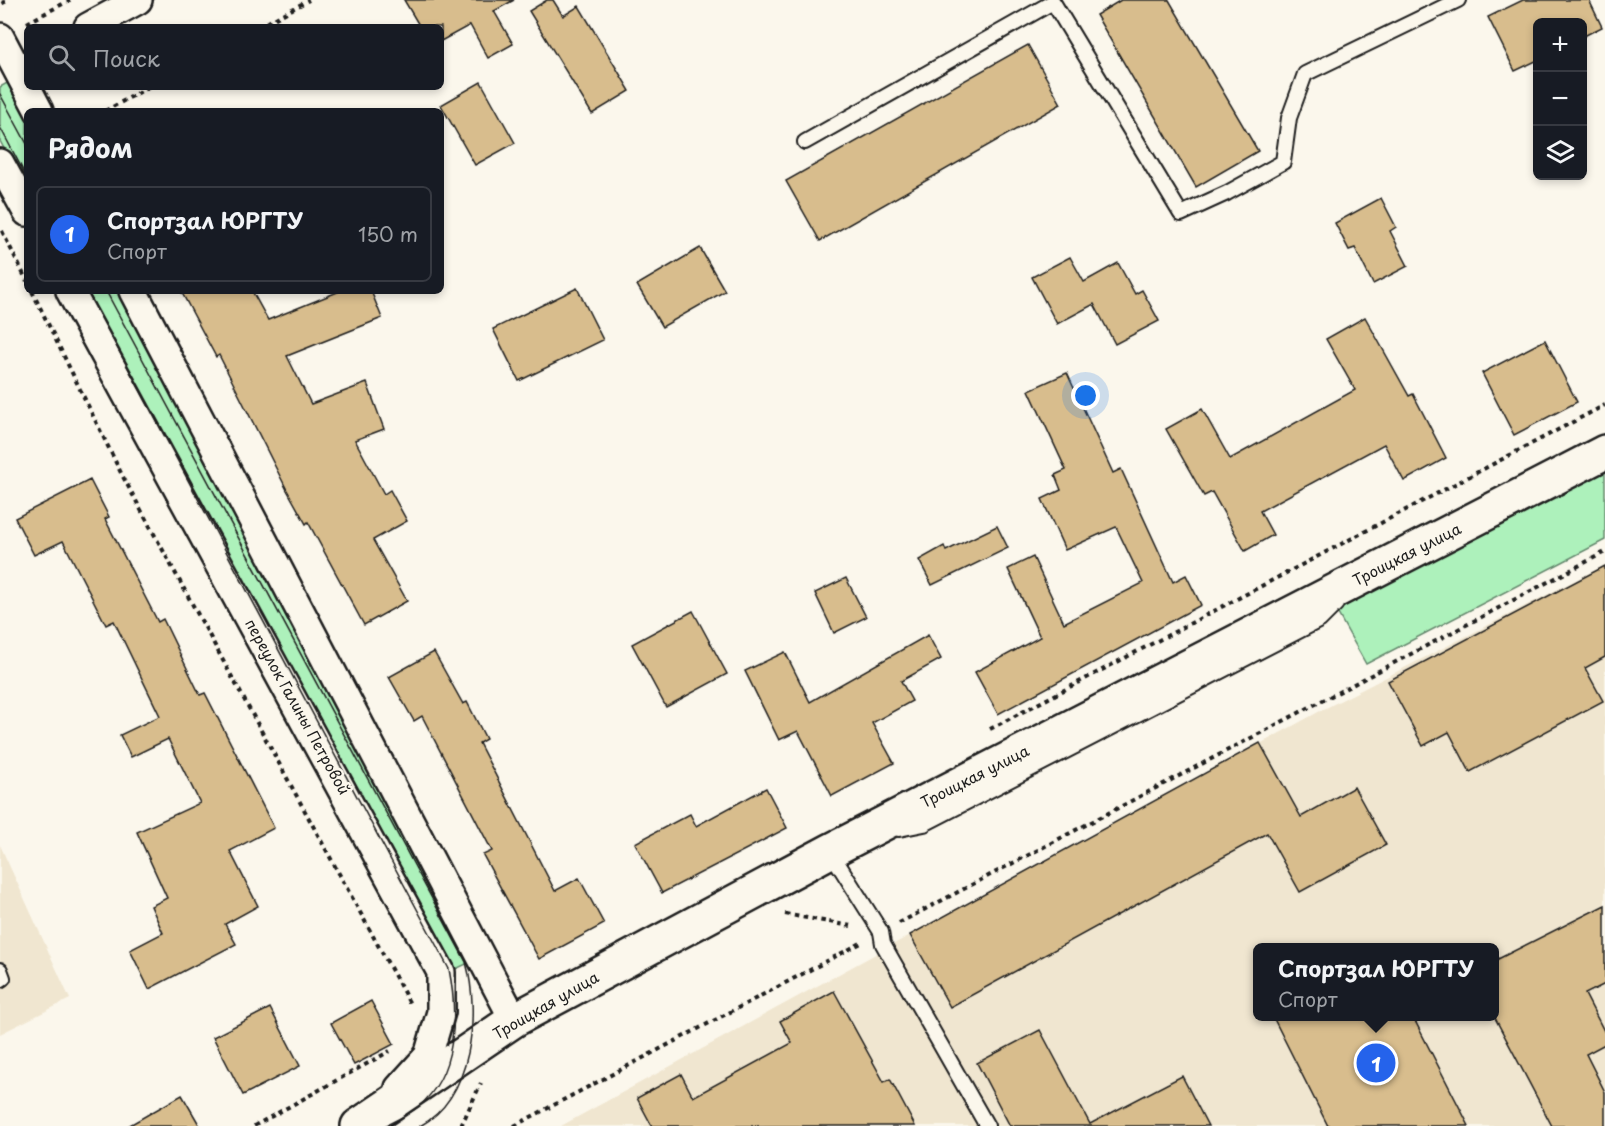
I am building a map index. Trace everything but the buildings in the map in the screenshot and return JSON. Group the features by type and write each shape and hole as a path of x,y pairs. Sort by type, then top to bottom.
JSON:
{"street":[{"path":"94,24 138,0"},
{"path":"0,37 24,85"},
{"path":"27,90 37,108"},
{"path":"0,163 24,207"},
{"name":"переулок Галины Петровой","path":"72,294 441,972 441,1012 428,1056 365,1123"},
{"path":"135,294 514,1020"},
{"name":"Троицкая улица","path":"365,1123 514,1020 844,845 1605,452"}],"lane":[{"path":"805,142 1053,2 1181,214 1227,193 1283,162 1289,118 1305,74 1458,0"},
{"path":"844,845 884,944 987,1126"},
{"path":"0,970 3,978 0,980"}],"path":[{"path":"25,24 70,0"},
{"path":"265,24 309,0"},
{"path":"0,37 24,24"},
{"path":"110,108 144,90"},
{"path":"0,228 24,275"},
{"path":"33,294 122,475 412,1007"},
{"path":"514,1126 1605,552"}],"shaded area":[{"path":"1605,565 1605,1126 561,1126 1322,710"},
{"path":"0,845 70,999 0,1034"}],"green space":[{"path":"9,82 24,110 24,185 0,141 0,87"},
{"path":"83,294 121,294 473,961 447,973"},
{"path":"1605,461 1605,540 1366,664 1337,612 1361,585"}],"tram line":[{"path":"0,94 24,138"},
{"path":"0,127 24,172"},
{"path":"89,294 449,969 453,1024 451,1043 441,1078 431,1094 418,1107 385,1126"},
{"path":"108,294 466,962 472,1005 472,1029 462,1075 452,1095 438,1113 420,1126"}],"place":[{"name":"Спортзал ЮРГТУ","path":"1376,1063"}]}
